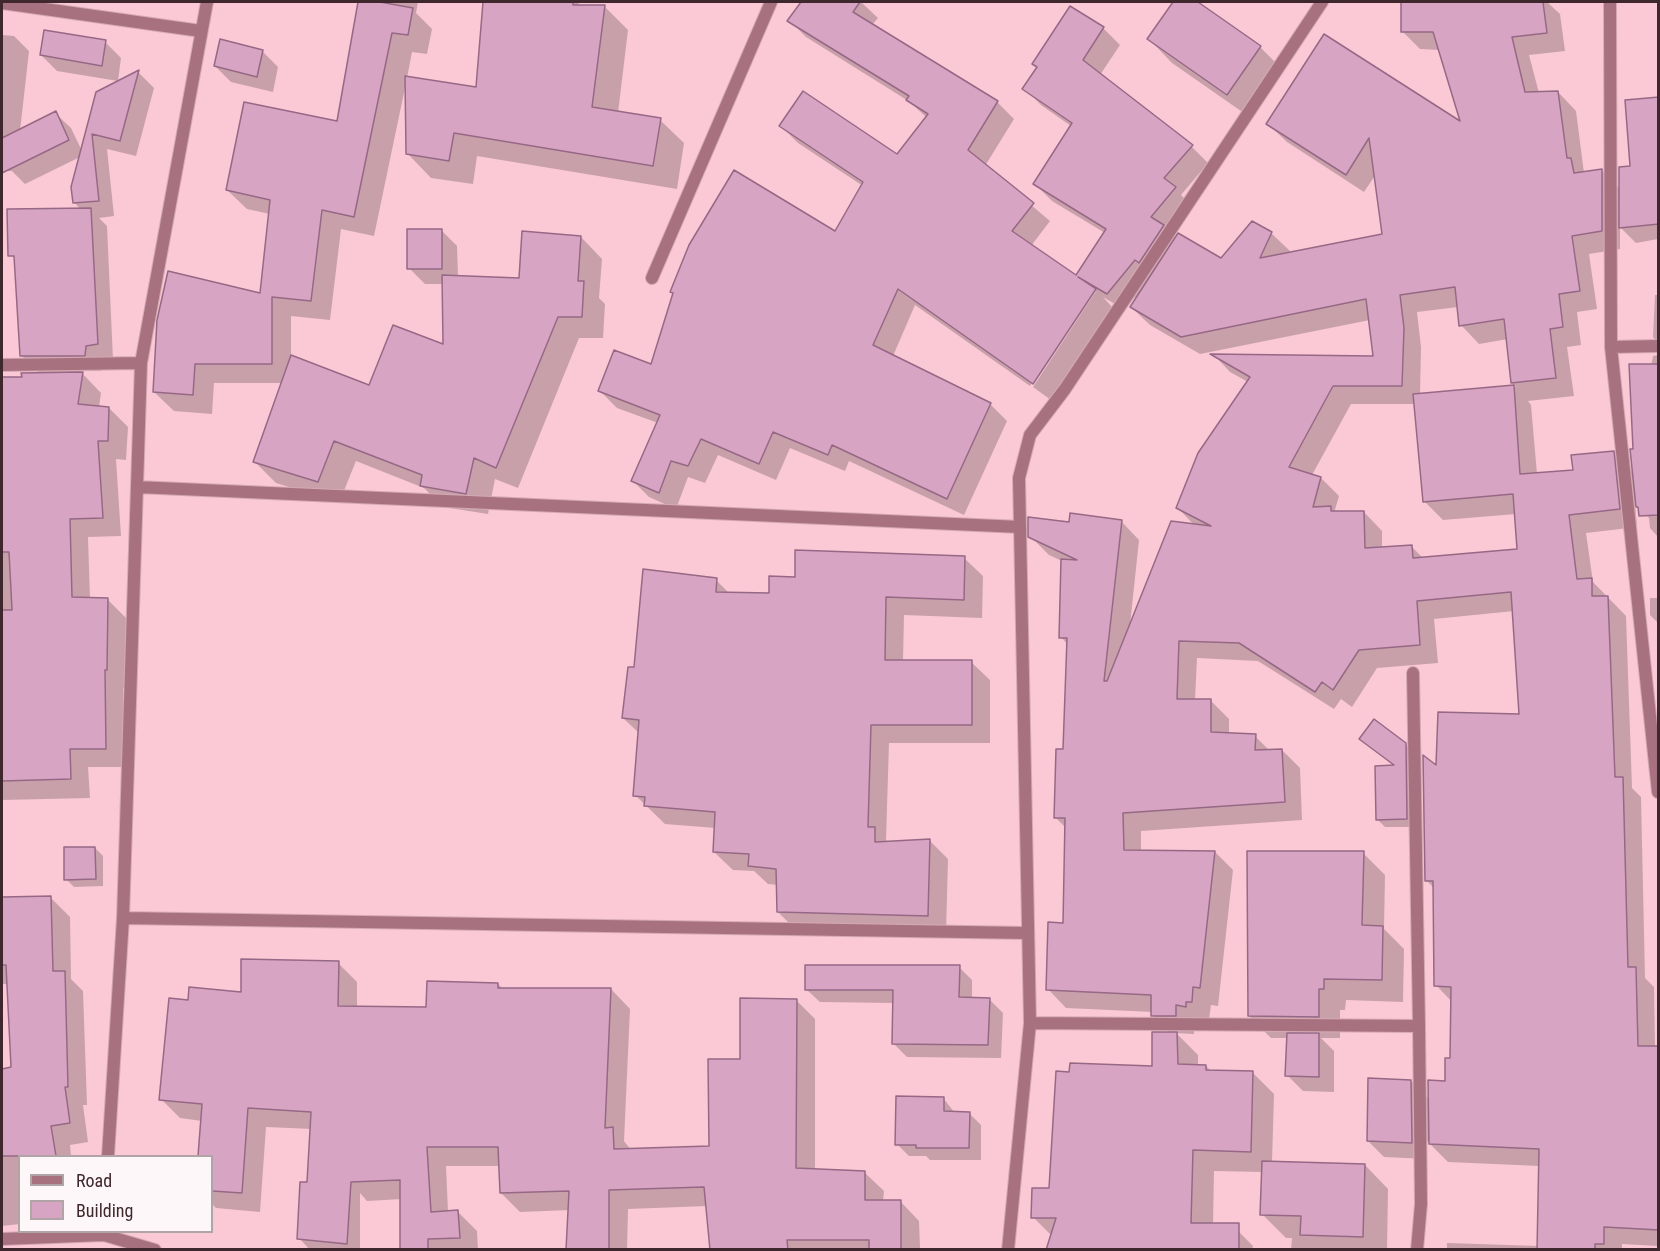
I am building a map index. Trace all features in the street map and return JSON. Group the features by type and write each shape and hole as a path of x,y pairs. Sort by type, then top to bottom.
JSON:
{"street":[{"path":"108,1155 123,918 141,363 207,2"},
{"path":"652,278 771,2"},
{"path":"1008,1250 1030,1023 1026,933 1019,478 1030,435 1065,389 1322,2"},
{"path":"1610,2 1611,347 1659,792"},
{"path":"2,3 201,31"},
{"path":"1611,347 1659,346"},
{"path":"2,365 141,363"},
{"path":"137,487 1020,527"},
{"path":"1413,673 1419,1026 1420,1204 1417,1250"},
{"path":"123,918 1026,933"},
{"path":"1030,1023 1419,1026"},
{"path":"2,1239 104,1233 155,1250"}],"building":[{"path":"358,2 380,2 413,8 408,35 392,33 354,217 322,210 311,301 272,297 272,364 195,364 193,395 153,392 157,320 168,271 260,293 270,200 226,190 244,102 337,121"},
{"path":"483,2 573,2 573,5 605,5 592,107 661,118 653,166 454,133 449,161 406,154 405,76 476,87"},
{"path":"801,2 860,2 853,12 998,101 968,150 1034,203 1012,231 1076,275 1106,229 1033,184 1072,123 1022,89 1037,67 1032,64 1070,6 1104,27 1083,60 1193,145 1164,178 1176,187 1151,217 1164,225 1139,263 1135,260 1107,294 1078,277 1096,289 1033,384 898,289 873,345 991,403 947,499 832,445 828,455 773,432 759,464 701,439 688,466 671,461 659,493 631,481 660,415 598,391 614,350 651,364 673,293 670,292 689,245 734,170 835,231 863,182 779,126 803,91 897,154 928,114 906,100 909,96 787,21"},
{"path":"1173,2 1198,2 1261,46 1227,95 1147,39"},
{"path":"1401,2 1543,2 1547,33 1512,37 1525,92 1558,91 1567,158 1571,158 1574,173 1602,169 1602,231 1572,236 1580,291 1559,294 1563,327 1550,329 1556,378 1511,383 1504,319 1459,326 1455,287 1400,295 1404,328 1402,386 1333,386 1289,467 1321,477 1313,507 1331,506 1331,511 1364,511 1365,548 1412,545 1413,558 1517,549 1513,494 1423,502 1413,394 1514,385 1520,474 1573,470 1571,455 1614,451 1620,509 1569,515 1577,579 1592,578 1592,596 1608,596 1615,777 1623,777 1628,967 1636,967 1638,1046 1659,1046 1659,1230 1604,1227 1604,1244 1595,1244 1595,1250 1537,1250 1539,1149 1429,1144 1428,1080 1445,1081 1445,1058 1450,1058 1451,987 1434,986 1433,881 1425,881 1423,755 1436,765 1438,712 1519,714 1511,592 1417,601 1420,645 1359,650 1333,690 1322,682 1315,692 1239,643 1179,641 1177,699 1211,699 1211,732 1256,734 1255,750 1282,749 1285,802 1123,813 1124,850 1215,851 1200,988 1193,987 1192,1002 1186,1002 1186,1007 1176,1005 1176,1016 1151,1016 1151,995 1046,990 1048,922 1063,923 1065,818 1054,818 1056,749 1063,749 1067,638 1059,638 1061,559 1077,560 1028,537 1028,517 1069,522 1070,513 1122,520 1104,681 1107,681 1171,521 1211,526 1176,508 1198,453 1250,377 1210,354 1373,356 1366,299 1181,337 1130,307 1178,233 1221,258 1252,221 1272,232 1260,258 1382,234 1369,138 1346,175 1266,124 1324,34 1460,121 1433,32 1401,32"},
{"path":"44,30 106,40 102,66 40,55"},
{"path":"220,39 263,50 257,77 214,66"},
{"path":"139,70 120,141 92,134 99,201 73,203 71,187 96,92"},
{"path":"1659,97 1659,224 1619,228 1619,167 1630,166 1625,100"},
{"path":"56,111 69,140 2,173 2,138"},
{"path":"91,208 98,344 86,346 85,356 20,356 14,256 8,256 7,209"},
{"path":"407,229 442,229 442,269 407,269"},
{"path":"522,231 581,236 578,281 584,281 582,317 558,317 496,468 474,458 466,494 420,486 422,475 334,441 318,482 253,462 291,355 369,385 393,325 443,344 442,275 519,278"},
{"path":"1629,364 1659,364 1659,515 1639,516 1638,507 1636,507 1630,449 1633,449"},
{"path":"83,372 78,404 109,407 108,441 98,441 103,518 70,519 72,597 108,598 107,670 105,670 106,749 70,749 71,779 2,781 2,610 12,610 9,552 2,552 2,377 22,377 21,373"},
{"path":"795,550 965,556 964,600 886,597 885,660 972,660 972,725 871,725 868,827 875,827 875,842 930,839 928,916 777,912 776,869 748,866 749,854 713,852 715,812 644,806 645,797 633,796 639,720 622,718 628,667 634,667 643,569 717,578 716,592 769,593 769,576 795,577"},
{"path":"1374,719 1406,743 1407,819 1376,820 1375,766 1394,765 1359,739"},
{"path":"64,847 95,847 96,879 64,880"},
{"path":"1247,851 1364,851 1362,925 1383,926 1382,980 1324,979 1324,989 1319,989 1319,1017 1248,1016"},
{"path":"51,896 53,971 65,971 68,1087 65,1087 70,1123 51,1126 56,1155 2,1156 2,1069 11,1067 6,965 2,965 2,897"},
{"path":"241,959 339,961 338,1006 426,1007 427,981 498,983 498,988 611,988 605,1128 613,1127 614,1149 709,1146 708,1059 740,1059 740,998 797,999 796,1168 865,1171 865,1200 901,1200 901,1250 869,1250 869,1240 787,1240 788,1250 710,1250 704,1187 609,1190 609,1250 566,1250 569,1191 500,1193 498,1147 427,1147 431,1212 458,1210 460,1238 428,1239 428,1250 400,1250 400,1180 351,1182 347,1244 297,1239 300,1182 307,1182 311,1112 248,1108 242,1193 213,1191 213,1155 198,1155 202,1104 159,1100 169,998 188,1000 189,987 241,992"},
{"path":"805,965 960,965 959,997 990,998 988,1045 892,1044 893,990 805,990"},
{"path":"1152,1032 1177,1032 1178,1064 1206,1065 1206,1070 1253,1071 1251,1152 1193,1150 1191,1223 1239,1223 1239,1250 1046,1250 1056,1218 1031,1218 1032,1188 1049,1188 1056,1071 1069,1072 1070,1063 1152,1066"},
{"path":"1287,1033 1319,1033 1319,1077 1285,1076"},
{"path":"1368,1078 1411,1080 1412,1143 1367,1141"},
{"path":"896,1096 944,1097 944,1111 970,1112 969,1148 916,1148 916,1145 895,1145"},
{"path":"1262,1161 1365,1164 1363,1237 1300,1235 1301,1216 1260,1215"}]}
